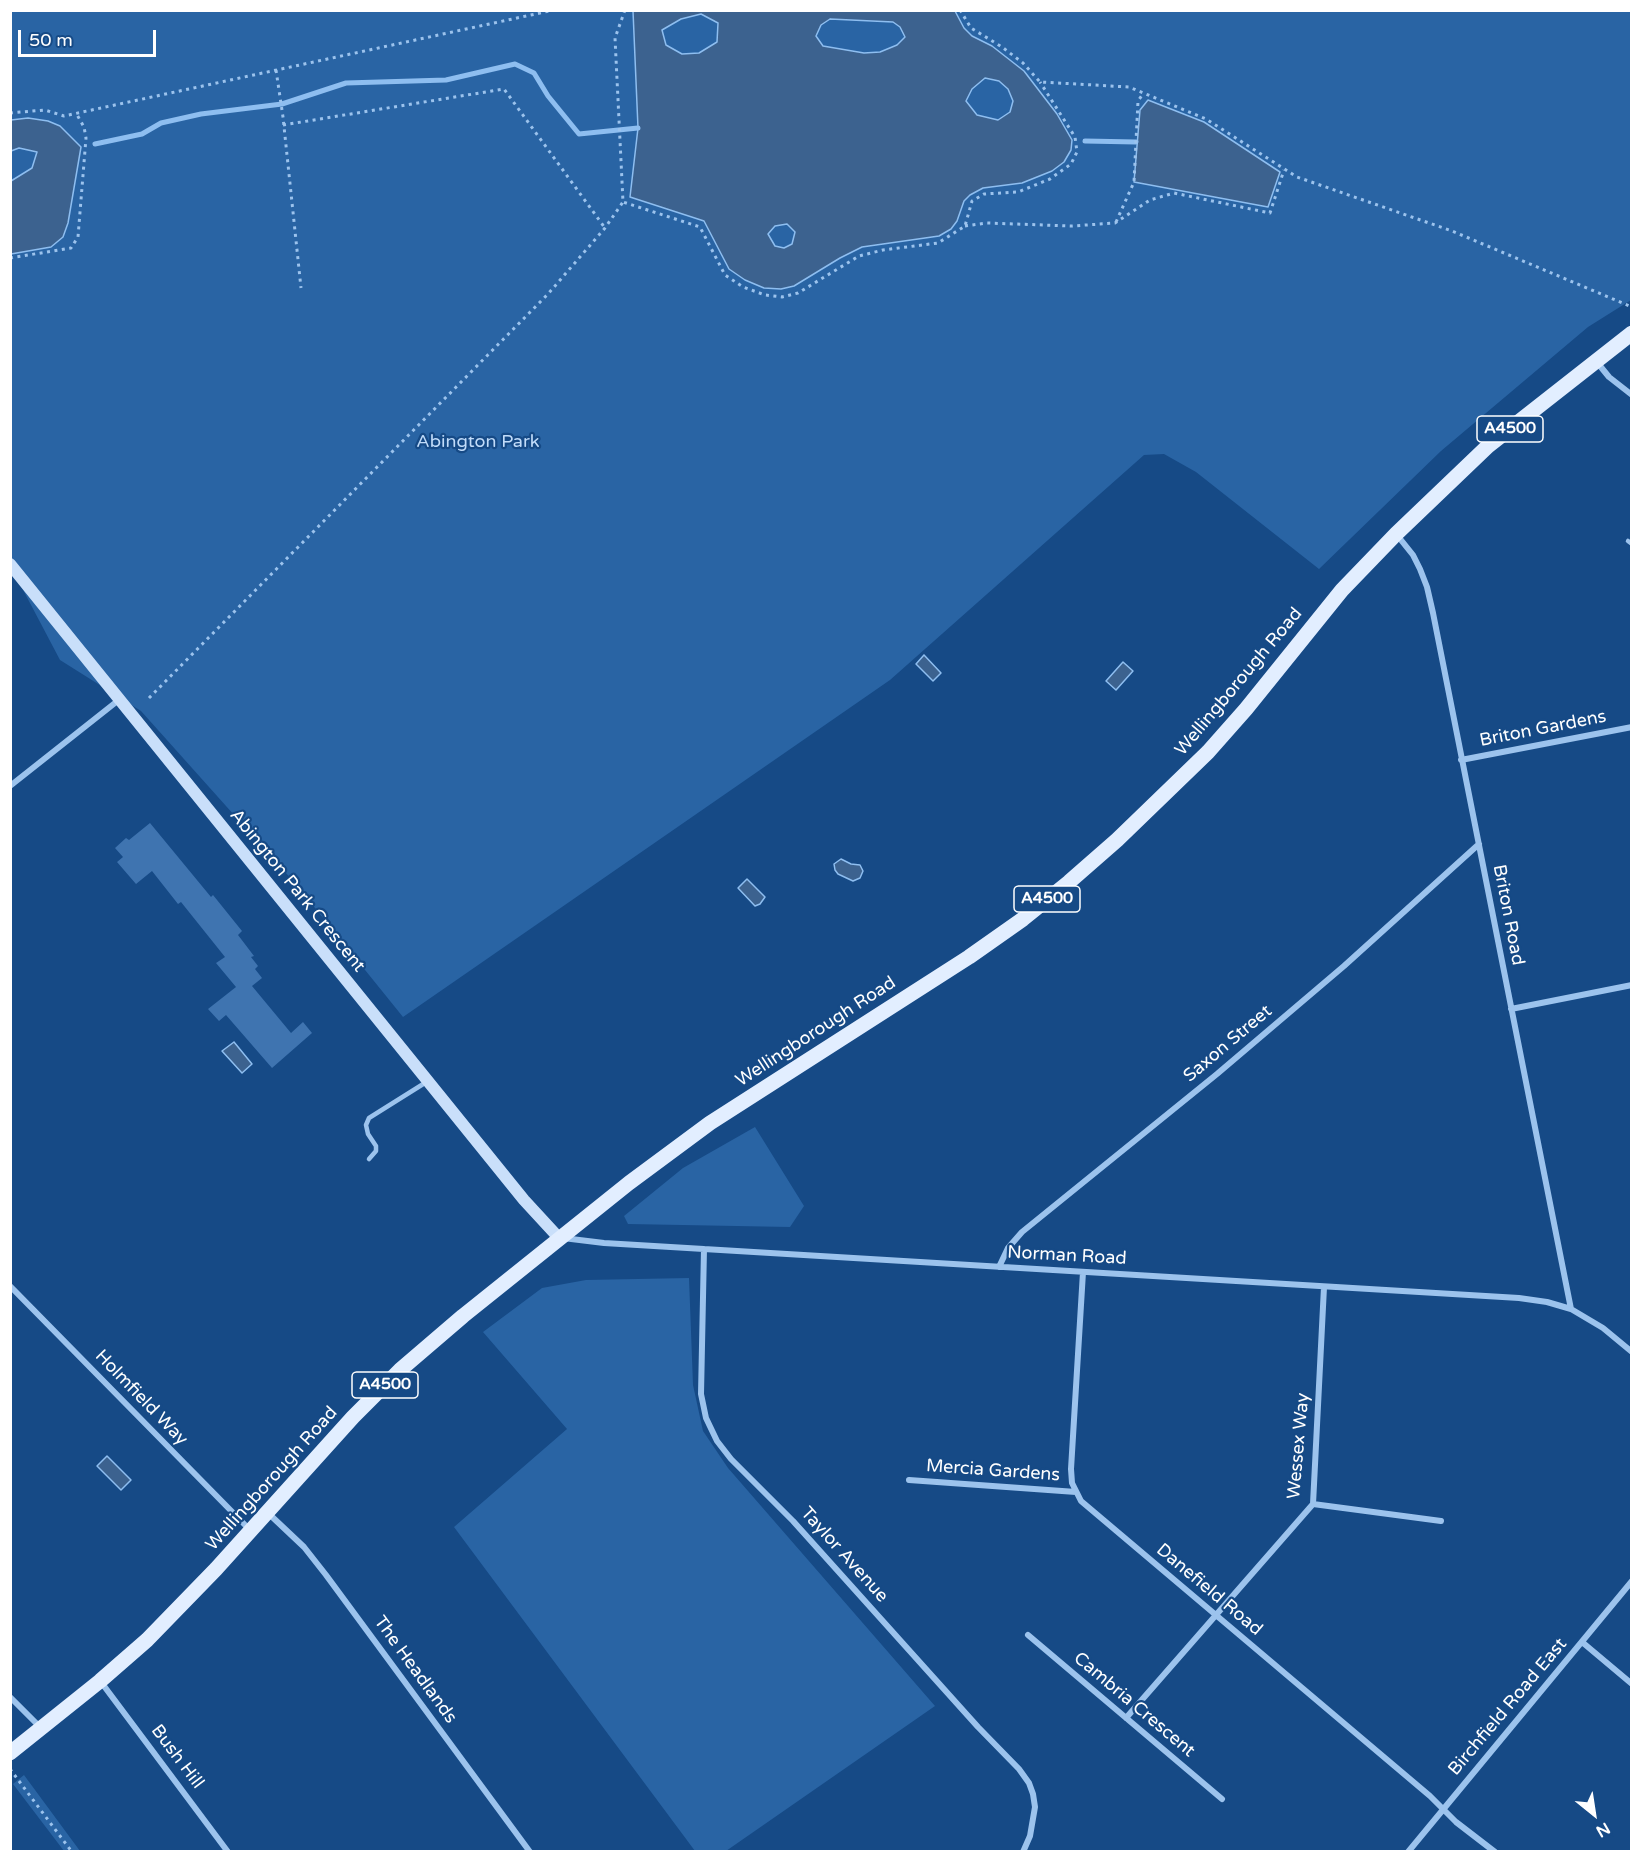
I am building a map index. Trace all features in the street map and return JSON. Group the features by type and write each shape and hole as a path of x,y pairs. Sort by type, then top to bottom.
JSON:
{"main road":[{"name":"Wellingborough Road","path":"10,1753 147,1640 251,1531 353,1417 400,1370 560,1238 710,1123 969,957 1023,919 1117,840 1208,752 1246,709 1342,590 1396,534 1488,446 1632,333"}],"street":[{"path":"1595,360 1609,377 1632,395"},
{"name":"Briton Road","path":"1396,534 1413,555 1427,587 1571,1309"},
{"name":"Abington Park Crescent","path":"10,564 524,1200 560,1238"},
{"path":"10,786 120,699"},
{"name":"Briton Gardens","path":"1461,760 1632,726"},
{"name":"Saxon Street","path":"999,1267 1008,1248 1022,1232 1217,1074 1344,966 1479,844"},
{"path":"1511,1009 1632,985"},
{"name":"Norman Road","path":"560,1238 604,1243 1519,1298 1547,1302 1571,1309 1603,1328 1632,1352"},
{"name":"Taylor Avenue","path":"704,1249 701,1394 706,1418 717,1441 731,1459 793,1521 978,1727 1019,1769 1034,1794 1034,1822 1027,1850"},
{"path":"1076,1492 1072,1483 1071,1469 1083,1272"},
{"name":"Holmfield Way","path":"10,1286 251,1531"},
{"name":"Wessex Way","path":"1126,1718 1313,1504 1324,1287"},
{"name":"Mercia Gardens","path":"909,1480 1076,1492"},
{"name":"Danefield Road","path":"1076,1492 1095,1513 1421,1788 1456,1822 1495,1851"},
{"path":"1313,1504 1441,1521"},
{"name":"The Headlands","path":"268,1512 304,1547 326,1575 530,1851"},
{"name":"Birchfield Road East","path":"1407,1851 1632,1581"},
{"name":"Cambria Crescent","path":"1028,1635 1222,1798"},
{"path":"1582,1642 1632,1684"},
{"name":"Bush Hill","path":"100,1681 228,1851"},
{"path":"10,1697 41,1729"}],"lane":[{"path":"369,1159 376,1151 376,1146 368,1134 366,1125 369,1118 428,1081"}],"path":[{"path":"10,113 45,110 64,116 554,10"},
{"path":"149,698 548,294 605,228 623,202 615,38 625,10"},
{"path":"960,10 971,28 1023,63 1040,82 1075,137 1077,152 1071,164 1050,179 1018,192 984,194 972,201 965,226"},
{"path":"276,70 301,288"},
{"path":"1040,82 1129,87 1206,119 1297,177 1452,231 1632,307"},
{"path":"283,126 504,89 605,228"},
{"path":"1115,223 1134,182 1138,101 1143,94"},
{"path":"10,258 71,248 78,237 86,138 84,127 76,113"},
{"path":"623,202 700,227 725,275 743,287 765,295 782,297 798,293 859,256 938,243 965,226 987,223 1072,226 1115,223 1150,200 1174,193 1270,213 1284,169"},
{"path":"10,1769 72,1851"}],"green space":[{"name":"Abington Park","path":"11,11 1631,11 1631,300 1588,327 1441,451 1319,569 1196,472 1164,454 1144,455 890,680 403,1017 294,882 141,711 60,660 11,567"},
{"path":"755,1127 804,1206 790,1227 628,1224 624,1216 683,1168"},
{"path":"689,1278 693,1385 703,1431 728,1468 935,1706 726,1851 695,1851 454,1527 567,1429 483,1332 542,1288 586,1280"},
{"path":"24,1775 80,1851 64,1851 13,1784"}],"shaded area":[{"path":"633,11 955,11 964,28 972,36 992,46 1024,71 1057,114 1072,140 1071,150 1064,162 1052,171 1022,183 983,188 970,195 964,201 957,221 951,229 939,236 862,247 794,286 781,289 764,288 745,280 729,269 704,221 630,197 638,128","holes":["701,14 718,23 717,42 699,53 682,54 666,45 662,30 681,19","830,19 893,22 900,27 905,37 897,45 880,52 864,53 823,46 816,36 821,25","985,78 999,81 1008,89 1013,101 1010,112 998,120 977,115 966,101 972,89","787,224 795,232 792,244 784,248 775,246 768,234 775,226"]},
{"path":"1148,100 1204,122 1280,172 1268,207 1134,182 1140,110"},
{"path":"28,118 48,121 60,126 81,147 68,223 63,237 51,247 11,254 11,181 32,168 37,152 19,148 11,151 11,120"},
{"path":"924,655 941,673 933,681 916,664"},
{"path":"1123,662 1133,671 1116,690 1106,681"},
{"path":"841,859 860,865 863,871 860,878 853,881 838,874 834,864"},
{"path":"747,879 765,897 760,904 755,906 738,888"},
{"path":"234,1042 252,1064 242,1073 222,1051"},
{"path":"107,1456 131,1480 121,1490 97,1466"}],"building":[{"path":"150,823 242,931 238,935 254,956 251,957 258,966 255,969 262,978 252,986 291,1033 303,1022 312,1033 272,1068 226,1015 219,1021 208,1009 236,987 216,963 225,957 181,902 178,904 152,871 136,884 117,862 123,857 115,848"}],"waterway":[{"path":"95,144 142,134 161,123 201,114 282,104 346,83 446,80 515,64 534,73 548,96 579,134 638,128"},
{"path":"1085,141 1136,142"}]}
